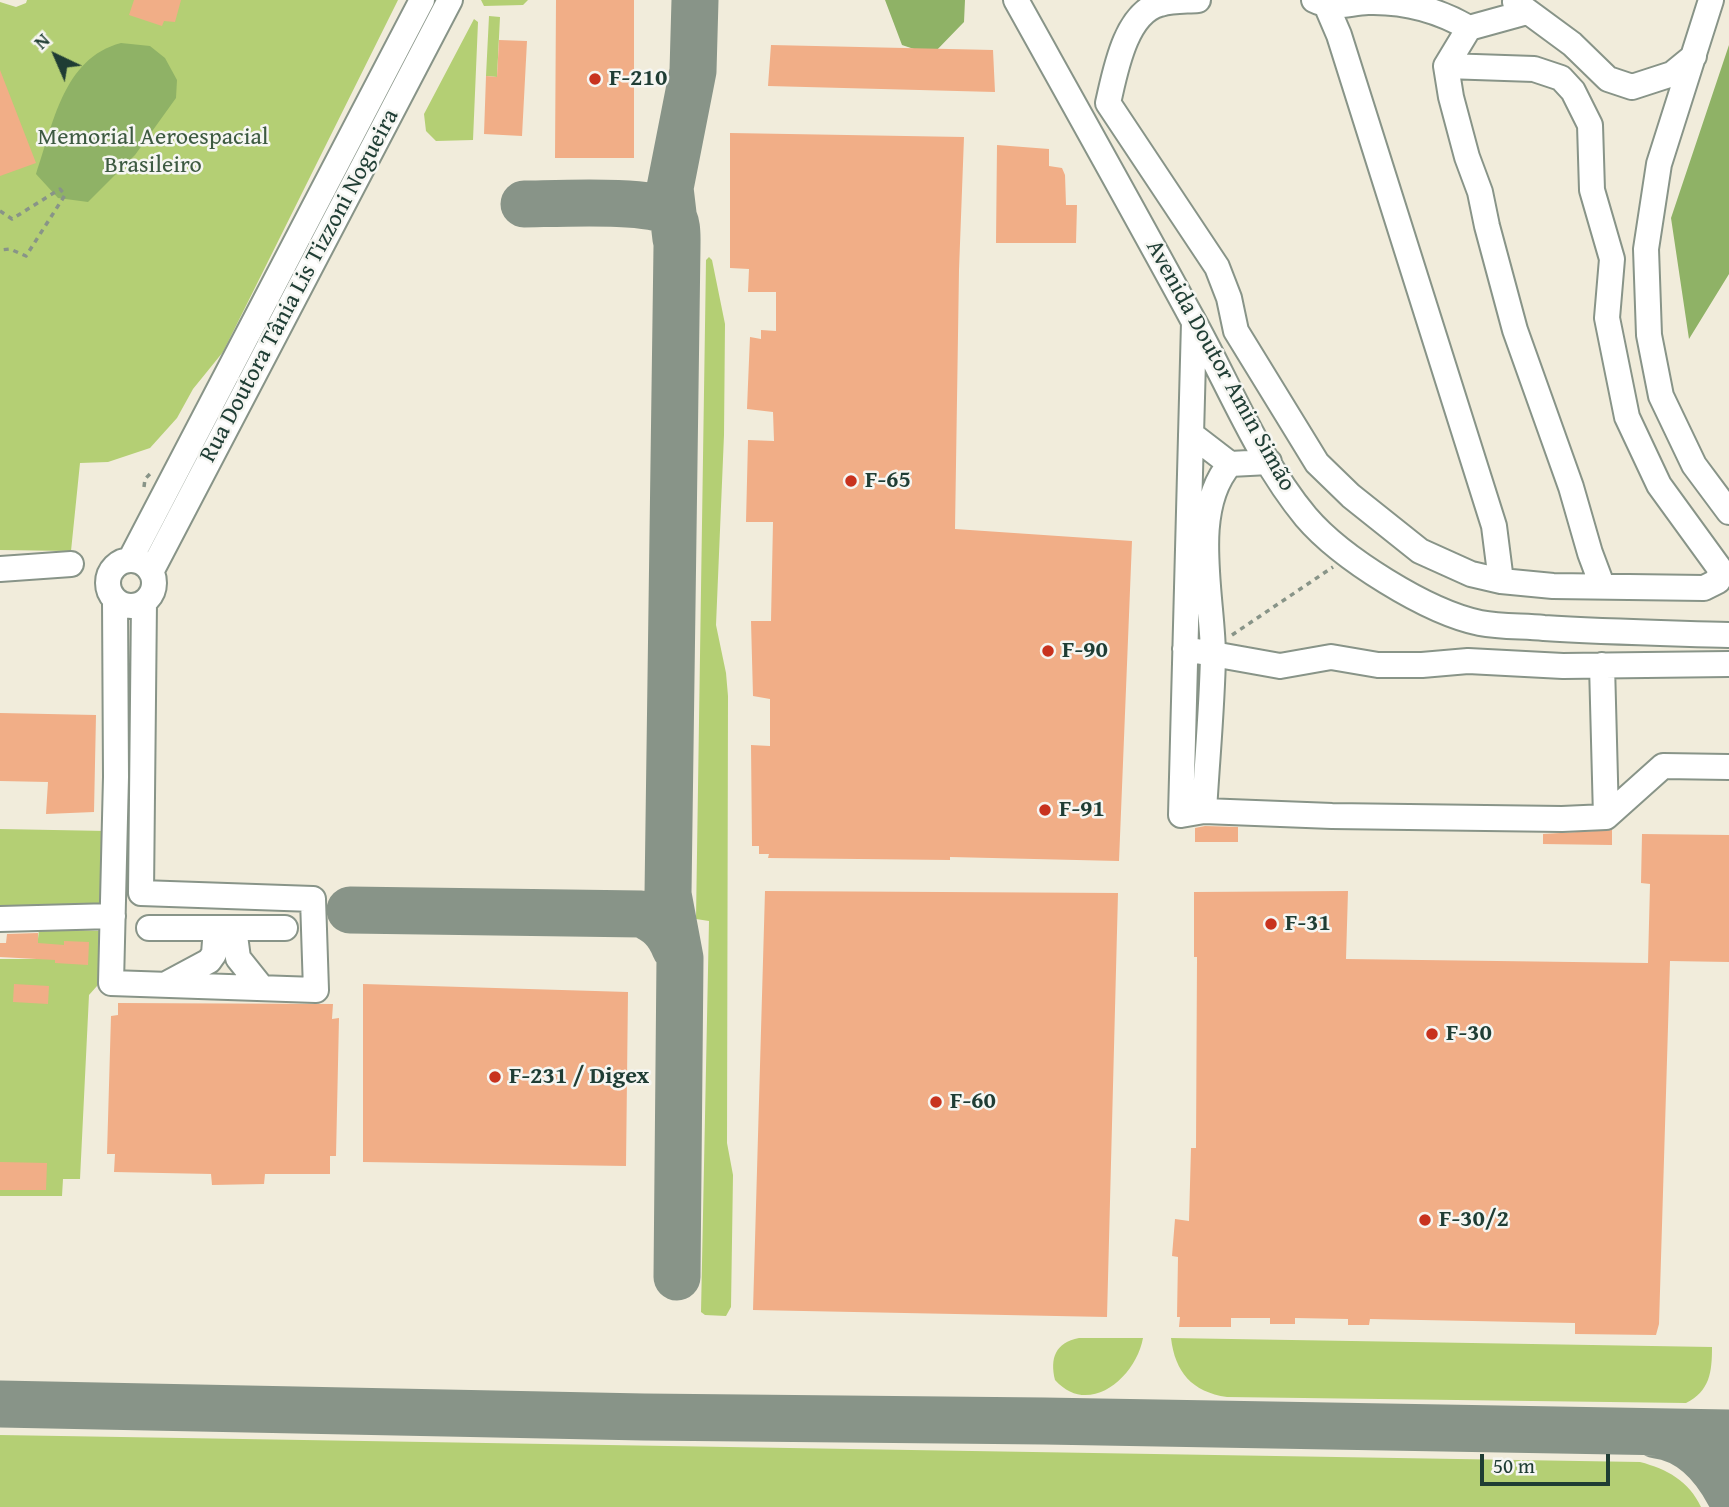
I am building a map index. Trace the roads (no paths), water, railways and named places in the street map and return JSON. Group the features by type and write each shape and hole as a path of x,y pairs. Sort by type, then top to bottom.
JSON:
{"street":[{"name":"Rua Doutora Tânia Lis Tizzoni Nogueira","path":"140,566 422,0"},
{"name":"Rua Doutora Tânia Lis Tizzoni Nogueira","path":"140,566 450,0"},
{"name":"Avenida Doutor Amin Simão","path":"1016,0 1275,474 1308,518 1350,556 1405,592 1454,615 1481,623 1587,631 1729,635"},
{"path":"1198,0 1157,4 1145,12 1128,35 1116,66 1108,103 1217,267 1229,299 1236,331 1317,463 1351,496 1420,551 1471,574 1501,581 1553,586 1704,588 1718,581 1720,569 1659,485 1627,417 1608,318 1612,260 1592,190 1590,125 1573,91 1561,78 1534,69 1446,66"},
{"path":"1710,0 1659,164 1646,249 1649,335 1661,396 1694,465 1729,512"},
{"path":"1469,28 1445,15 1411,5 1321,3 1339,35 1494,526 1501,581"},
{"path":"1602,585 1571,487 1515,330 1480,192 1467,157 1451,97 1446,66 1469,28 1519,6 1572,44 1608,79 1632,87 1672,74 1693,56"},
{"path":"1194,322 1181,815 1204,811 1309,816 1562,819 1606,817 1662,766 1729,767"},
{"path":"1191,434 1230,464 1269,462"},
{"path":"1204,811 1212,653 1206,565 1210,500 1221,474 1230,464"},
{"path":"0,569 71,564"},
{"name":"Rua Doutora Tânia Lis Tizzoni Nogueira","path":"116,565 140,566 153,578 152,592 144,602 141,893 313,899 316,990 111,983 116,777 115,601 108,589 108,576 116,565"},
{"path":"115,601 129,606 144,602"},
{"path":"1185,649 1280,666 1331,657 1378,665 1468,661 1516,665 1602,666 1729,664"},
{"path":"1602,666 1606,817"},
{"path":"0,919 113,916"},
{"path":"149,928 285,929"},
{"path":"225,928 238,957 262,988"},
{"path":"164,985 209,961 225,928"}],"place":[{"name":"F-210","path":"595,79"},
{"name":"F-65","path":"851,481"},
{"name":"F-90","path":"1048,651"},
{"name":"F-91","path":"1045,810"},
{"name":"F-31","path":"1271,924"},
{"name":"F-30","path":"1432,1034"},
{"name":"F-231 / Digex","path":"495,1077"},
{"name":"F-60","path":"936,1102"},
{"name":"F-30/2","path":"1425,1220"}],"park label":[{"name":"Memorial Aeroespacial Brasileiro","path":"153,152"}]}
